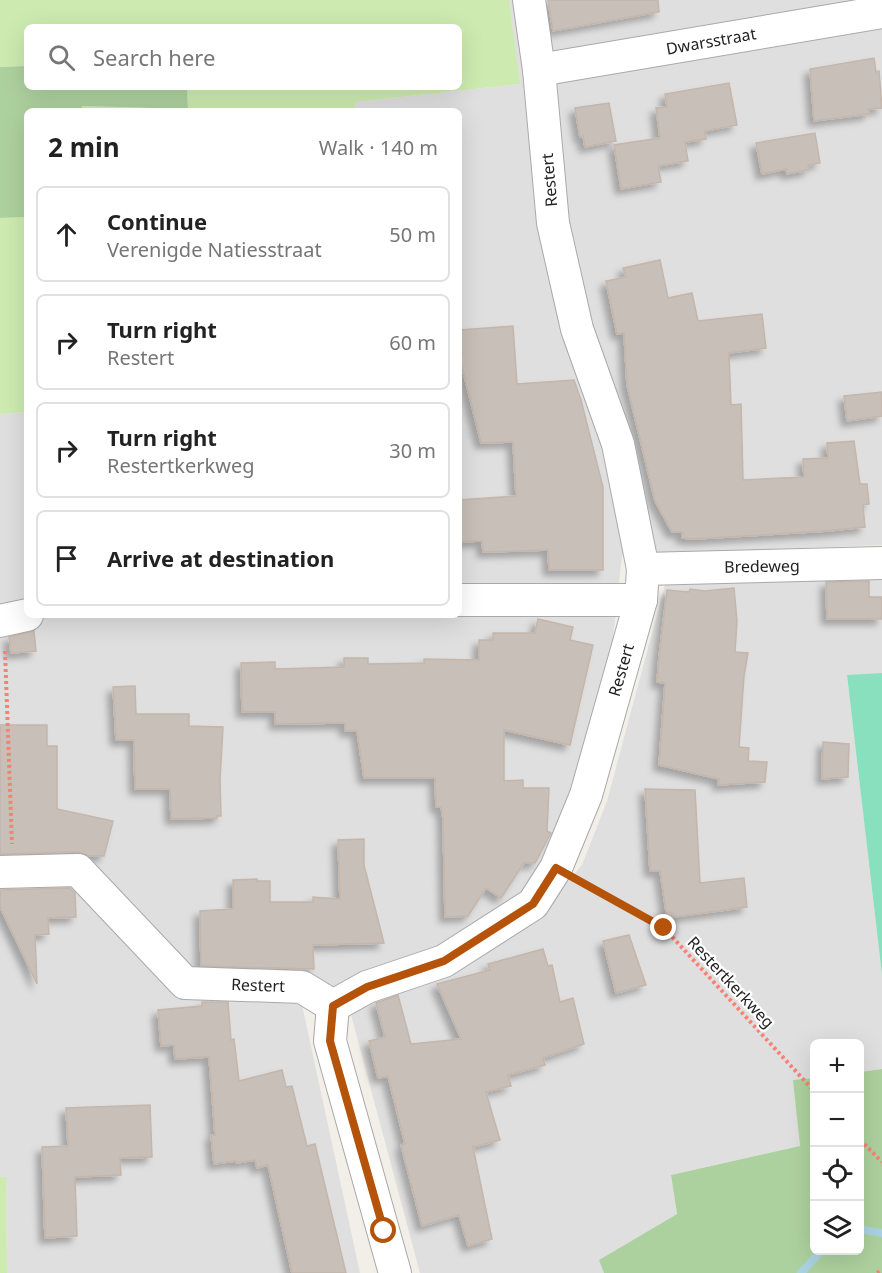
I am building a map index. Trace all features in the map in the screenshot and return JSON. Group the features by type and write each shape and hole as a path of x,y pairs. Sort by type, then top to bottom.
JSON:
{"street":[{"name":"Restert","path":"6,872 78,870 185,983 302,987 333,1006 367,987 444,961 533,904 556,868 586,795 641,600 643,569 618,444 577,329 553,223 539,70 529,0"},
{"name":"Dwarsstraat","path":"539,70 882,12"},
{"name":"Bredeweg","path":"643,569 882,563"},
{"path":"462,600 641,600"},
{"path":"333,1006 330,1041 396,1273"}],"path":[{"path":"6,872 10,618"},
{"name":"Restertkerkweg","path":"556,868 664,928 810,1087"},
{"path":"864,1144 882,1162"},
{"path":"876,1273 882,1270"}],"shaded area":[{"path":"509,0 882,0 882,545 622,555 606,703 563,826 524,901 465,936 301,1000 360,1273 7,1273 6,1177 0,1177 0,414 24,412 24,618 462,618 462,108 356,108 355,102 519,84"},
{"path":"882,578 882,673 847,676 882,975 882,1069 864,1071 864,1039 810,1039 810,1079 794,1081 800,1146 671,1175 677,1214 600,1260 604,1273 420,1273 350,1011 541,912 582,865 607,801 665,585"}],"green space":[{"path":"0,0 509,0 520,84 355,102 356,108 188,108 187,90 462,90 462,24 24,24 24,66 0,67"},
{"path":"24,66 24,90 187,90 188,108 82,106 82,108 24,108 24,217 0,218 0,67"},
{"path":"82,106 153,108 82,108"},
{"path":"24,217 24,412 0,414 0,218"},
{"path":"882,673 882,975 847,675"},
{"path":"882,1069 882,1273 604,1273 599,1260 677,1214 671,1175 800,1146 793,1080 810,1078 810,1255 864,1255 864,1071"},
{"path":"0,1177 6,1177 7,1273 0,1273"}],"building":[{"path":"548,0 658,0 659,12 553,31"},
{"path":"874,58 876,72 879,71 882,108 868,109 869,114 814,121 810,69"},
{"path":"729,83 737,125 705,131 706,139 685,142 688,161 658,166 661,182 621,189 614,145 660,138 656,108 667,107 665,94"},
{"path":"609,103 616,141 585,147 583,136 580,137 575,108"},
{"path":"815,133 820,163 808,165 809,170 787,174 786,169 762,174 756,143"},
{"path":"660,260 668,298 692,293 698,321 762,314 766,348 729,353 731,405 741,404 743,480 804,477 803,459 828,458 827,443 854,441 860,484 867,484 869,504 863,505 865,527 695,539 682,538 682,532 672,532 655,501 627,385 624,333 617,334 606,281 626,277 623,268"},
{"path":"513,326 517,384 574,380 603,487 603,570 549,570 548,550 483,552 482,541 462,542 462,500 516,496 513,442 481,443 462,367 462,330"},
{"path":"882,392 882,416 847,421 844,396"},
{"path":"869,581 869,597 882,597 882,619 827,619 826,582"},
{"path":"734,588 737,621 735,652 748,653 739,747 749,748 748,761 767,762 765,782 718,785 719,779 659,765 665,683 657,682 659,657 667,590 689,592 690,589 705,591"},
{"path":"538,619 573,627 570,640 593,645 570,745 504,730 504,781 523,780 523,788 549,788 547,831 551,833 535,863 524,863 501,898 486,888 468,916 445,917 443,819 441,807 436,807 435,778 364,778 357,731 345,731 345,723 275,724 275,712 242,712 241,663 275,662 275,669 344,667 344,658 368,658 368,664 424,663 424,659 479,660 479,640 493,640 493,633 535,633"},
{"path":"34,631 36,651 11,653 9,637"},
{"path":"135,686 136,714 189,714 189,726 223,727 220,779 221,816 171,819 170,789 135,789 134,740 116,740 113,687"},
{"path":"0,725 47,725 47,746 57,746 57,809 113,821 104,856 89,856 78,852 0,854"},
{"path":"823,742 849,744 848,777 822,779"},
{"path":"645,789 695,790 700,883 744,878 747,907 667,918 660,871 650,871"},
{"path":"364,839 364,865 384,943 313,945 314,969 201,966 200,911 233,909 233,880 270,881 270,902 313,902 313,897 340,899 338,840"},
{"path":"70,888 75,893 76,917 48,918 49,934 35,935 37,984 0,907 0,890"},
{"path":"629,935 646,985 616,993 603,941"},
{"path":"543,949 548,966 552,965 560,1002 573,998 584,1044 543,1058 545,1065 508,1075 511,1086 486,1092 500,1140 473,1147 492,1239 468,1246 459,1215 422,1226 401,1145 405,1144 388,1076 378,1078 369,1041 385,1037 376,1003 398,995 411,1044 461,1039 437,984 490,970 488,964"},
{"path":"202,1002 228,1002 231,1040 234,1039 239,1081 282,1070 286,1087 292,1086 307,1146 315,1144 346,1273 292,1273 268,1165 257,1168 255,1160 214,1164 211,1135 215,1135 209,1057 175,1059 174,1045 161,1046 158,1010 202,1006"},
{"path":"150,1105 152,1157 120,1158 121,1175 75,1177 77,1236 45,1238 42,1147 68,1146 66,1108"}],"waterway":[{"path":"864,1230 882,1233"},
{"path":"801,1273 817,1255"}],"route":[{"path":"384,1231 330,1041 333,1006 367,987 444,961 533,904 556,868 664,928"}]}
